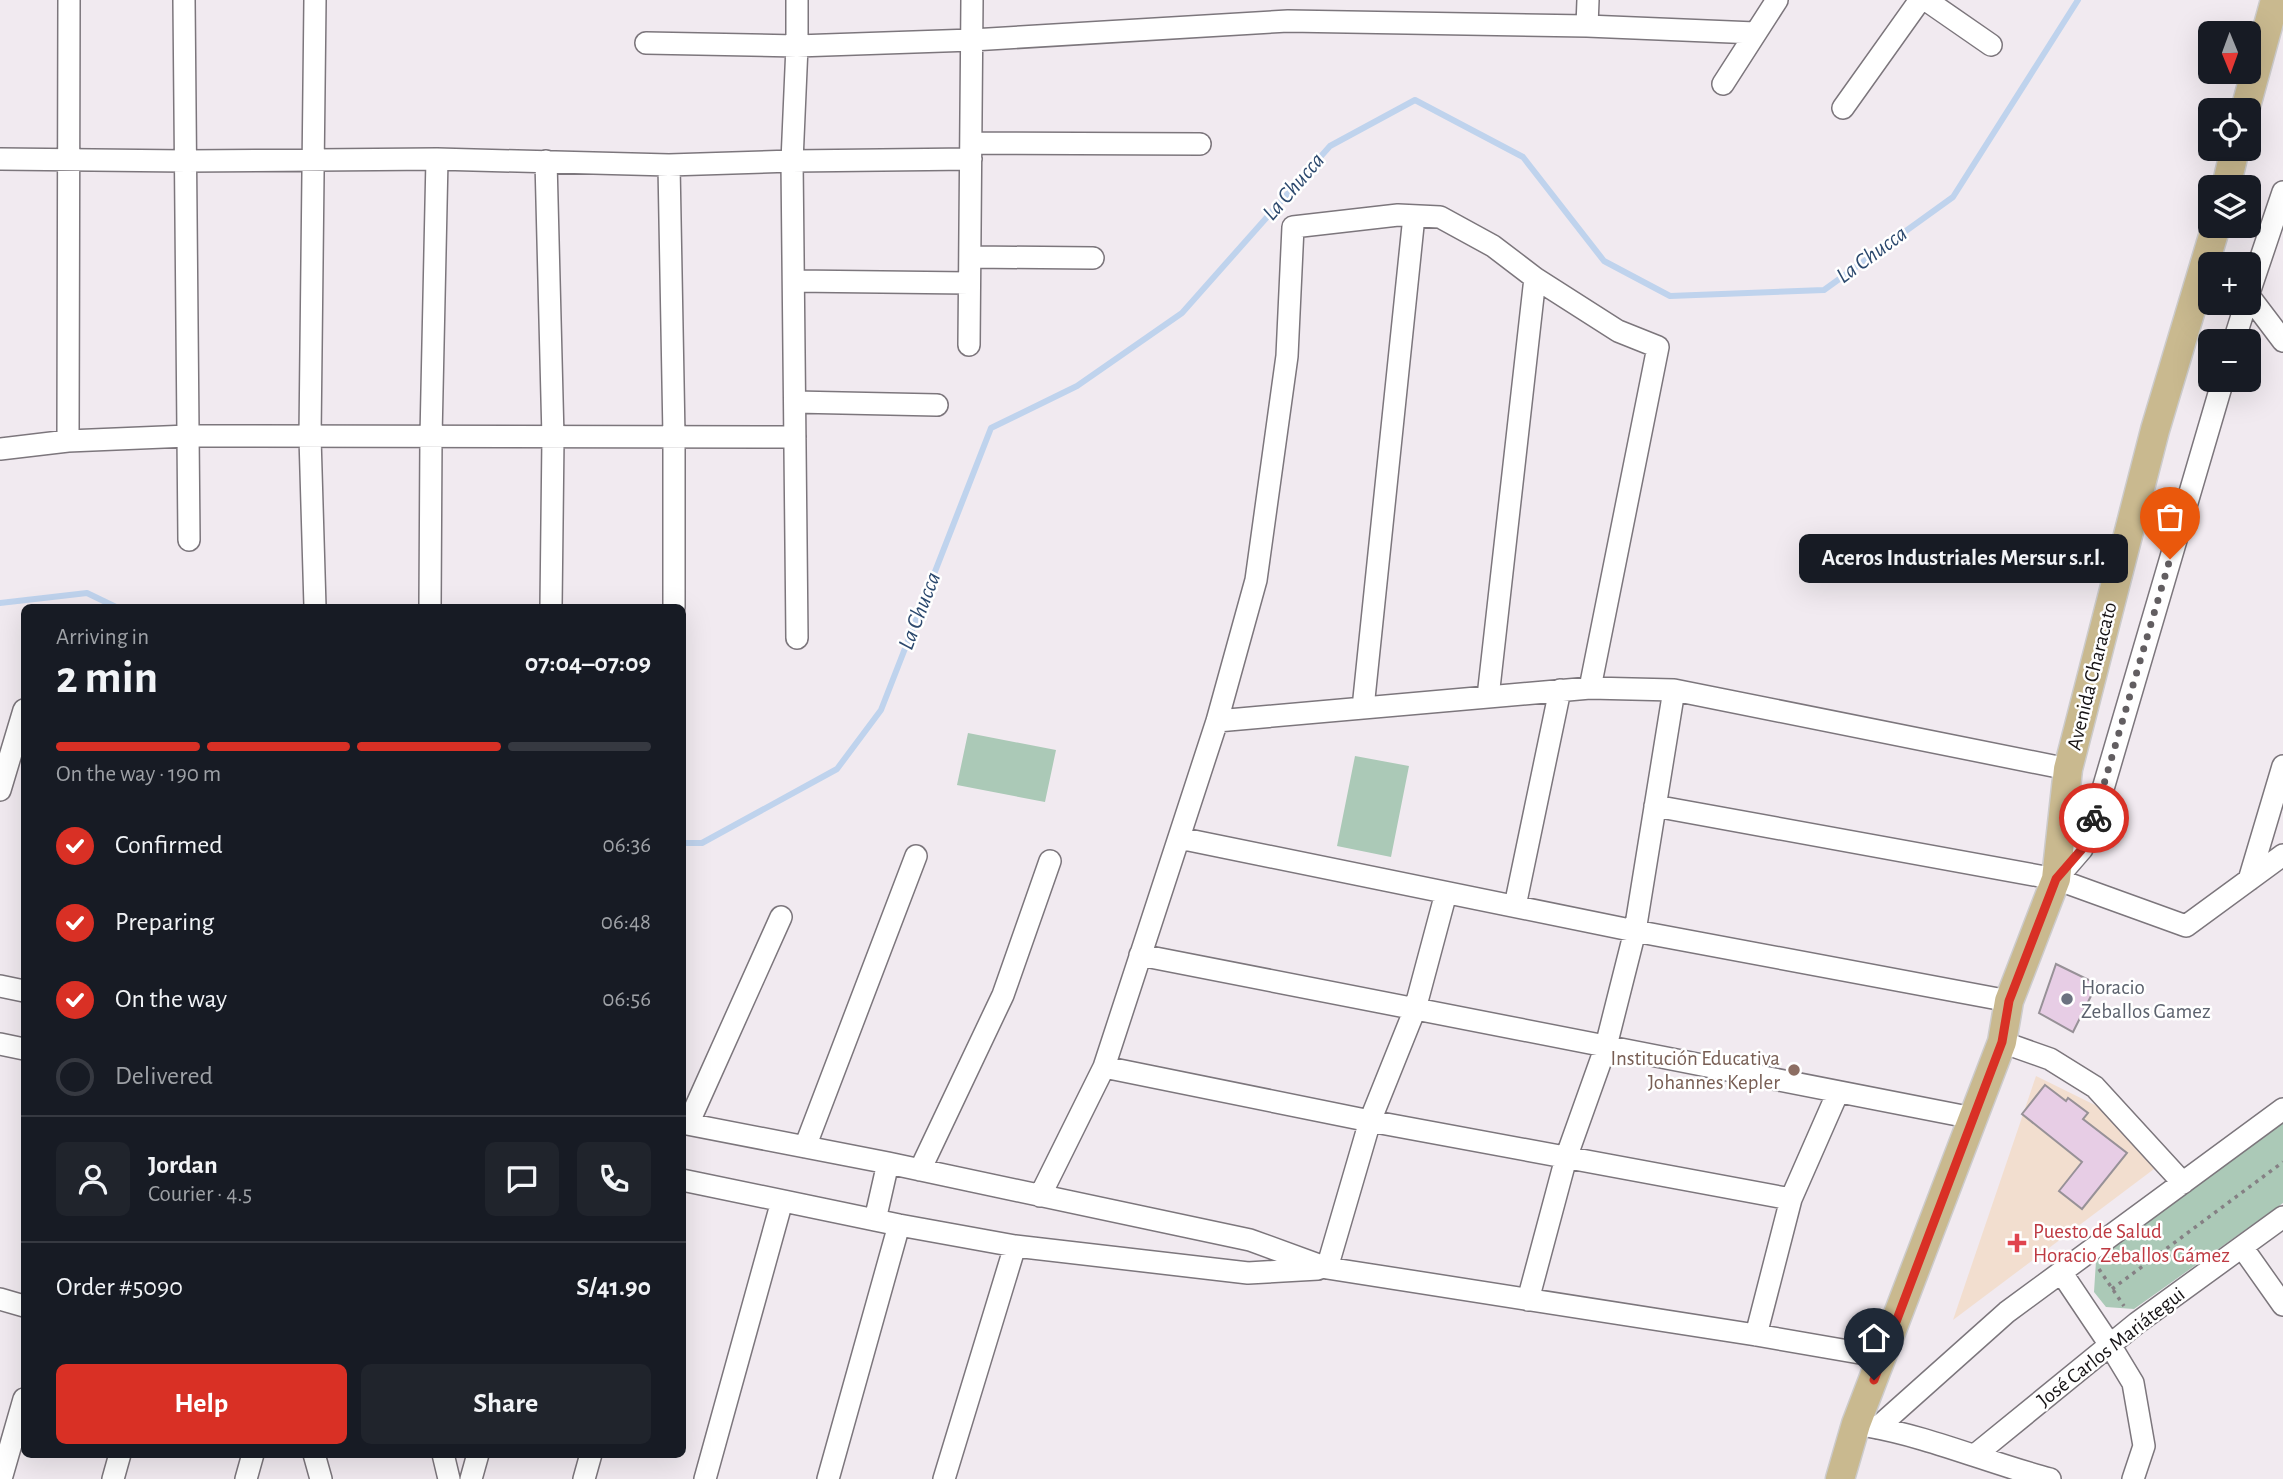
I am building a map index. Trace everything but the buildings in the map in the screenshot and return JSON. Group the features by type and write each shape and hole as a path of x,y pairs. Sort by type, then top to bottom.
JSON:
{"main road":[{"path":"2248,98 2275,0"},
{"name":"Avenida Characato","path":"1840,1479 1867,1426 1883,1357 2002,1042 2009,1001 2056,879 2068,769 2155,430 2217,246"}],"street":[{"path":"68,441 69,0"},
{"path":"184,0 189,540"},
{"path":"315,0 310,438 315,604"},
{"path":"797,0 792,160 797,638"},
{"path":"969,345 972,0"},
{"path":"1587,26 1588,0"},
{"path":"1723,83 1777,0"},
{"path":"1843,108 1920,0"},
{"path":"1926,0 1991,45"},
{"path":"646,43 797,46 972,40 1287,10 1755,33"},
{"path":"0,159 437,159 669,165 1200,144"},
{"path":"430,604 430,438 437,159"},
{"path":"546,161 552,438 551,604"},
{"path":"669,165 674,604"},
{"path":"2261,258 2283,192"},
{"path":"1040,1196 1104,1067 1217,721 1258,567 1287,356 1293,227 1398,215 1440,217 1493,246 1535,278 1618,331 1658,347 1590,688"},
{"path":"1363,708 1414,216"},
{"path":"970,257 1093,258"},
{"path":"1488,697 1535,278"},
{"path":"794,281 970,283"},
{"path":"2261,311 2283,341"},
{"path":"2056,879 2082,849 2095,816 2219,392"},
{"path":"794,402 937,405"},
{"path":"0,449 68,441 188,436 795,437"},
{"path":"1217,721 1560,690 1674,690 2068,769"},
{"path":"1515,906 1560,690"},
{"path":"1528,1300 1566,1158 1606,1046 1635,930 1674,690"},
{"path":"0,790 21,720"},
{"path":"2249,880 2283,766"},
{"path":"1655,806 2056,879 2186,926 2283,855"},
{"path":"1179,838 1635,930 2009,1001"},
{"path":"805,1147 916,856"},
{"path":"920,1170 1003,995 1050,860"},
{"path":"1327,1268 1370,1121 1415,1009 1446,892"},
{"path":"686,1121 781,917"},
{"path":"1140,955 1973,1118"},
{"path":"0,986 21,990"},
{"path":"2002,1042 2050,1059 2095,1087 2183,1183"},
{"path":"0,1044 21,1048"},
{"path":"1104,1067 1370,1121 1791,1199"},
{"path":"1756,1335 1791,1199 1838,1092"},
{"path":"1867,1426 2007,1312 2283,1109"},
{"path":"686,1123 1250,1240 1327,1268 1883,1357"},
{"path":"874,1220 888,1163"},
{"path":"686,1181 1015,1246 1248,1273 1327,1268"},
{"path":"705,1479 782,1201"},
{"name":"José Carlos Mariátegui","path":"1975,1455 2137,1323 2283,1217"},
{"path":"828,1479 899,1225"},
{"path":"944,1479 1015,1246"},
{"path":"2242,1247 2283,1306"},
{"path":"2061,1272 2133,1383 2144,1446 2133,1479"},
{"path":"0,1299 21,1305"},
{"path":"1,1479 21,1409"},
{"path":"1867,1426 1975,1455 2009,1474 2050,1479"},
{"path":"113,1479 119,1458"},
{"path":"246,1479 252,1458"},
{"path":"315,1458 321,1479"},
{"path":"444,1458 449,1479"},
{"path":"471,1479 477,1458"},
{"path":"584,1479 590,1458"}],"path":[{"path":"2112,1289 2283,1162"},
{"path":"2088,1253 2137,1323"}],"shaded area":[{"name":"Puesto de Salud Horacio Zeballos Gámez","path":"2036,1076 2101,1108 2158,1166 1953,1320"}],"green space":[{"path":"968,733 1056,750 1045,802 957,785"},
{"path":"1355,756 1409,766 1391,857 1337,846"},
{"path":"2283,1119 2283,1203 2134,1309 2106,1307 2094,1292 2096,1261"}],"waterway":[{"name":"La Chucca","path":"686,843 702,843 837,769 881,710 991,428 1077,386 1182,313 1330,146 1415,100 1523,157 1604,261 1670,296 1824,290 1953,197 2078,0"},
{"name":"La Chucca","path":"0,603 87,593 110,604"}],"way so far":[{"path":"2094,818 2170,559"}],"place":[{"name":"Aceros Industriales Mersur s.r.l.","path":"2170,559"},
{"name":"Horacio Zeballos Gamez","path":"2067,999"},
{"name":"Institución Educativa Johannes Kepler","path":"1794,1070"},
{"name":"Puesto de Salud Horacio Zeballos Gámez","path":"2017,1243"}],"route":[{"path":"1874,1380 2002,1042 2009,1001 2056,879 2082,849 2094,818"}]}
